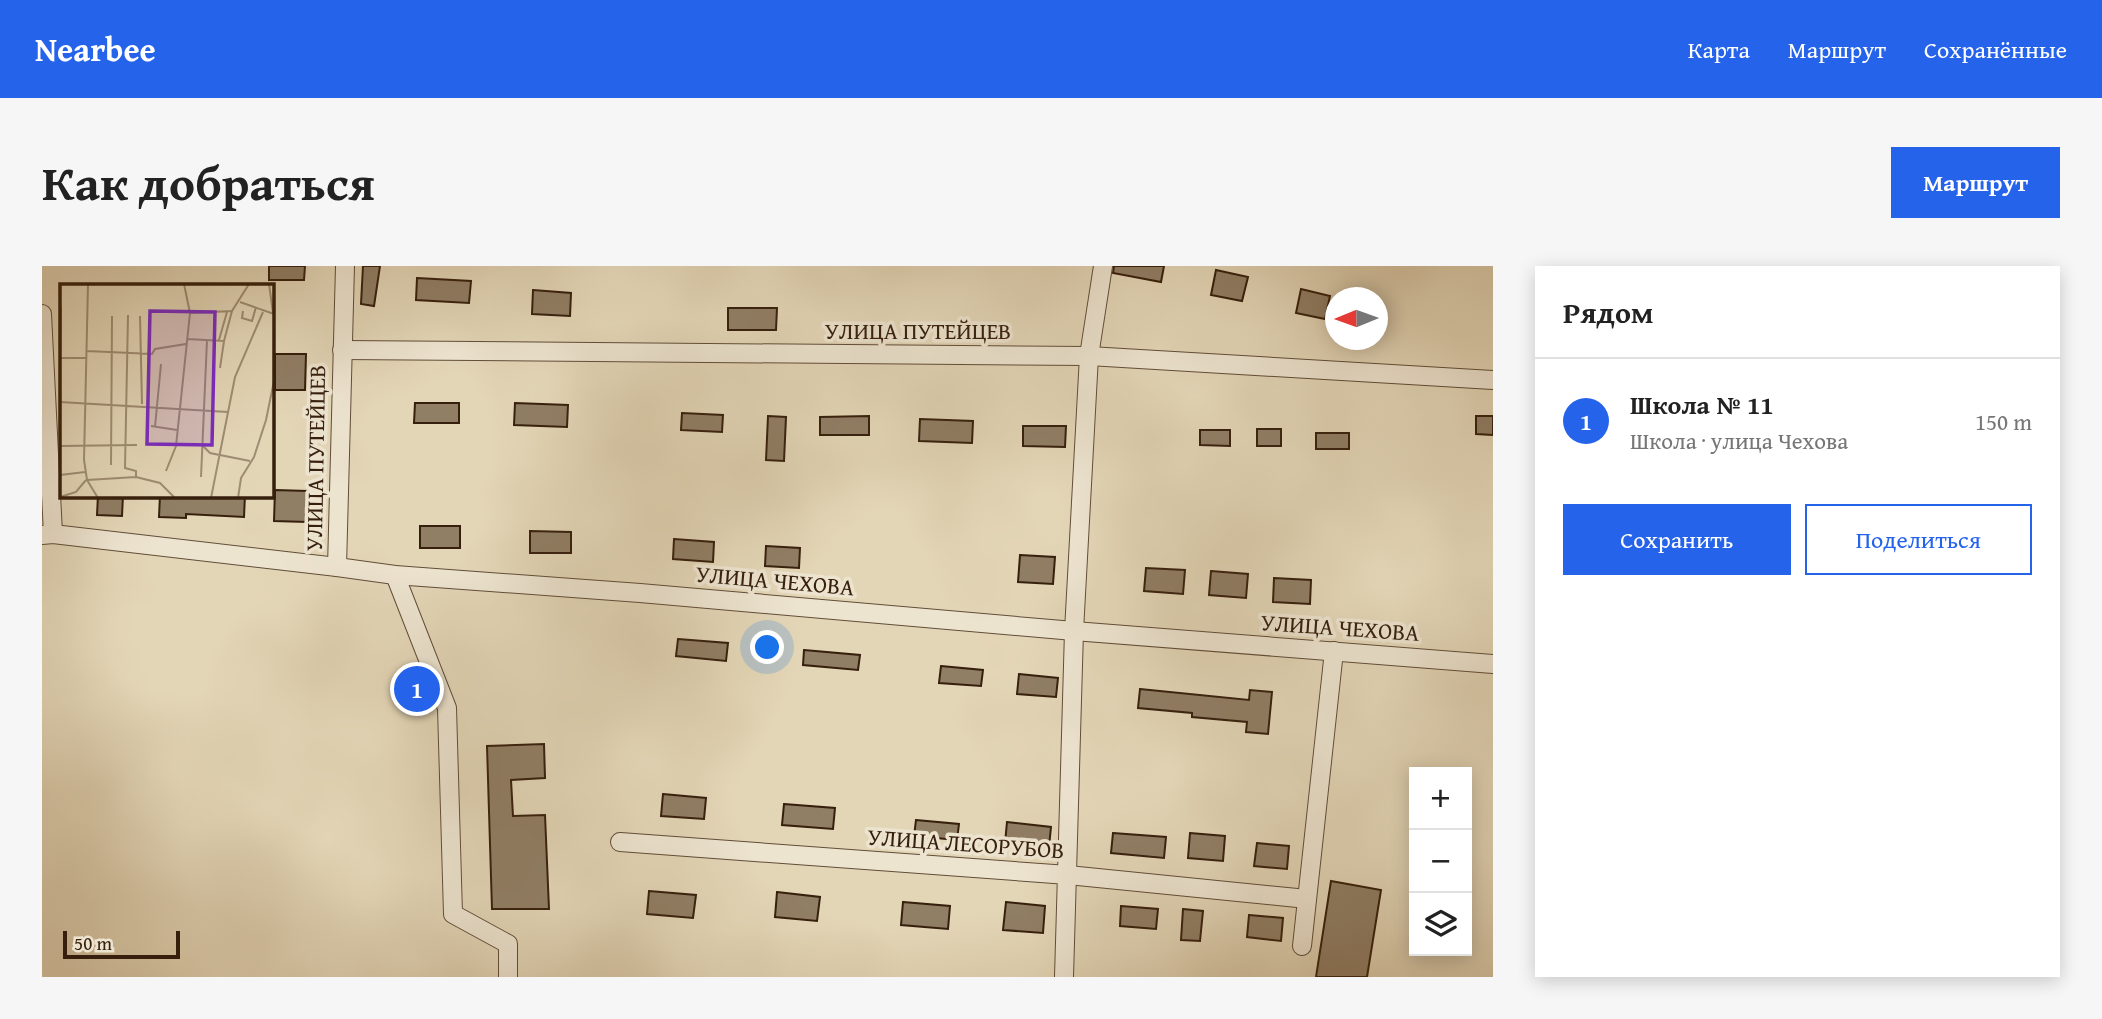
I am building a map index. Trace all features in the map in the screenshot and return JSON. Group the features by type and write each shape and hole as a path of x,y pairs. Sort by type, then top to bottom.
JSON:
{"street":[{"name":"УЛИЦА ПУТЕЙЦЕВ","path":"337,567 345,266"},
{"path":"1065,977 1074,631 1089,356 1103,266"},
{"path":"42,314 48,534"},
{"name":"УЛИЦА ПУТЕЙЦЕВ","path":"342,350 1089,356 1493,380"},
{"name":"УЛИЦА ЧЕХОВА","path":"48,534 395,575 1493,664"},
{"path":"395,575 447,708 453,914 508,944 508,977"},
{"path":"1302,946 1334,651"},
{"name":"УЛИЦА ЛЕСОРУБОВ","path":"620,842 1068,875 1307,899"}],"building":[{"path":"269,266 305,266 304,280 269,280"},
{"path":"363,266 380,266 374,306 361,304"},
{"path":"1114,266 1164,266 1161,282 1113,273"},
{"path":"1216,270 1248,277 1242,301 1211,295"},
{"path":"417,278 471,281 469,303 416,300"},
{"path":"1301,289 1325,295 1325,319 1296,313"},
{"path":"533,290 571,293 570,316 532,314"},
{"path":"728,308 777,308 776,330 728,330"},
{"path":"275,354 306,354 305,390 275,390"},
{"path":"415,403 459,403 459,423 414,423"},
{"path":"515,403 568,405 567,427 514,425"},
{"path":"682,413 723,415 722,432 681,430"},
{"path":"768,416 786,417 784,461 766,460"},
{"path":"869,416 869,435 820,435 820,417"},
{"path":"1476,416 1493,416 1493,435 1476,434"},
{"path":"920,419 973,421 972,443 919,441"},
{"path":"1023,426 1066,426 1065,447 1023,446"},
{"path":"1257,429 1281,429 1281,446 1257,446"},
{"path":"1200,430 1230,430 1230,446 1200,445"},
{"path":"1316,433 1349,433 1349,449 1316,449"},
{"path":"275,490 308,491 307,522 274,521"},
{"path":"98,497 123,497 122,516 97,515"},
{"path":"160,497 245,497 244,517 186,514 186,518 159,517"},
{"path":"420,526 460,526 460,548 420,548"},
{"path":"530,531 571,532 571,553 530,553"},
{"path":"674,539 714,542 713,562 673,559"},
{"path":"766,546 800,548 799,568 765,566"},
{"path":"1020,555 1055,557 1053,584 1018,582"},
{"path":"1146,568 1185,570 1183,594 1144,591"},
{"path":"1211,571 1248,574 1246,598 1209,595"},
{"path":"1274,578 1311,580 1310,604 1273,602"},
{"path":"678,639 728,643 726,661 676,656"},
{"path":"804,650 860,655 858,670 803,665"},
{"path":"941,666 983,670 981,686 939,683"},
{"path":"1019,674 1058,678 1056,697 1017,694"},
{"path":"1140,689 1249,700 1250,690 1272,692 1268,734 1246,732 1247,722 1138,708"},
{"path":"544,744 545,778 511,780 513,816 545,815 549,909 492,909 487,746"},
{"path":"663,794 706,798 704,819 661,816"},
{"path":"784,804 835,808 833,829 782,825"},
{"path":"916,820 959,824 957,840 914,836"},
{"path":"1007,822 1051,827 1049,847 1005,843"},
{"path":"1113,833 1166,837 1164,858 1111,853"},
{"path":"1190,833 1225,836 1223,861 1188,858"},
{"path":"1257,843 1289,846 1287,869 1254,866"},
{"path":"1331,881 1381,890 1367,977 1316,977"},
{"path":"649,891 696,895 693,918 647,914"},
{"path":"777,892 820,897 817,921 775,917"},
{"path":"903,902 950,906 948,929 901,925"},
{"path":"1006,902 1045,906 1043,933 1003,930"},
{"path":"1121,906 1158,909 1156,929 1120,926"},
{"path":"1183,909 1203,911 1200,941 1181,940"},
{"path":"1249,915 1283,918 1281,941 1247,937"}],"place":[{"name":"Школа № 11","path":"417,689"}]}
